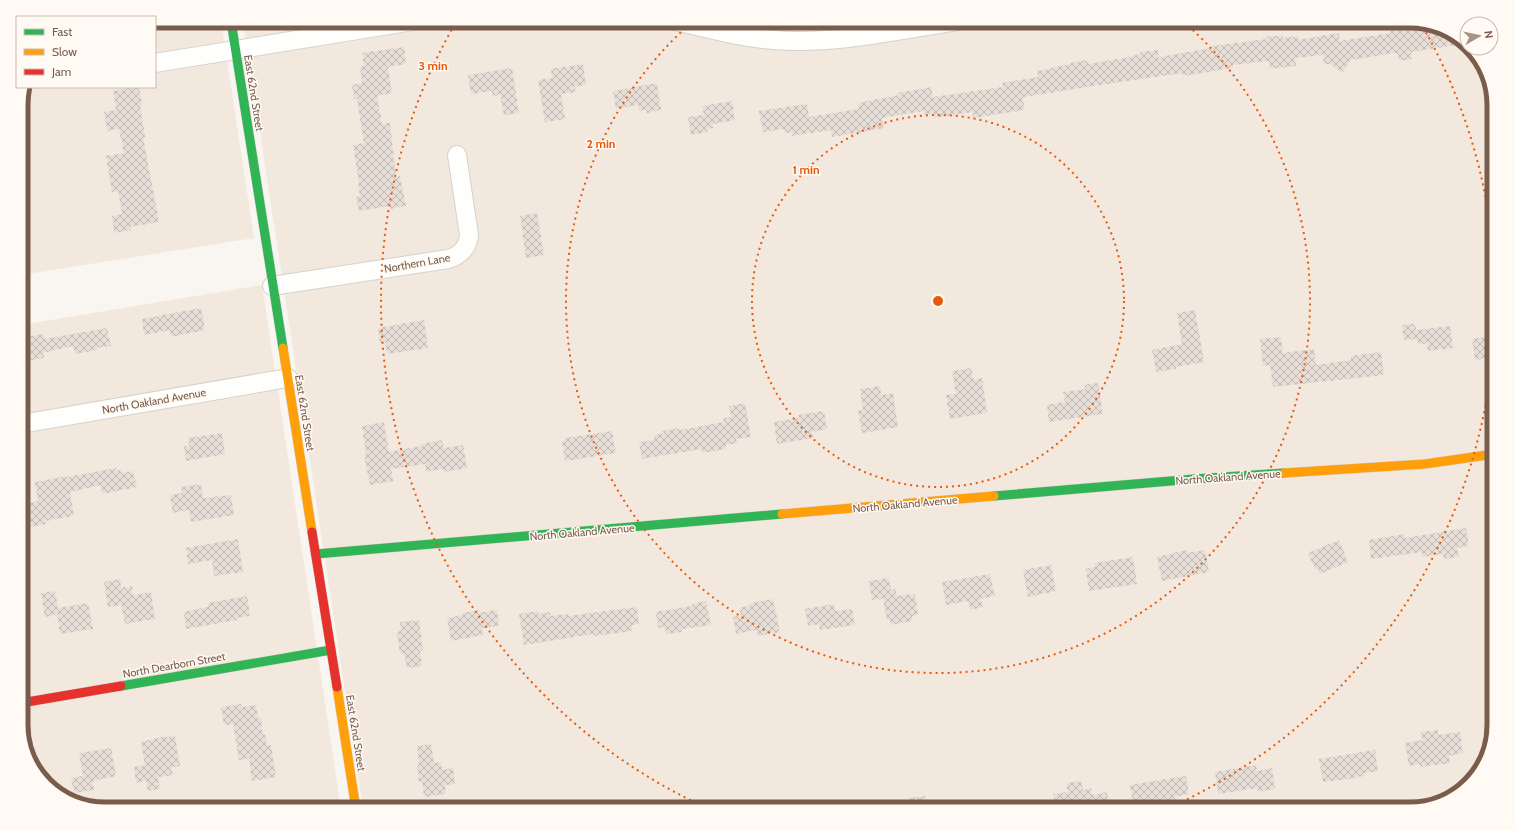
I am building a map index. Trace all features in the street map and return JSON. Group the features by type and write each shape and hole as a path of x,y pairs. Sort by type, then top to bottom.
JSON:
{"street":[{"name":"East 62nd Street","path":"232,28 355,802"},
{"path":"156,63 368,28"},
{"path":"708,28 746,36 796,41 839,39 911,28"},
{"name":"Northern Lane","path":"272,286 448,259 458,255 463,250 469,239 469,235 457,155"},
{"name":"North Oakland Avenue","path":"28,423 288,378"},
{"name":"North Oakland Avenue","path":"316,554 1194,479 1426,464 1487,455"},
{"name":"North Dearborn Street","path":"28,702 331,650"}],"shaded area":[{"path":"156,28 222,28 254,238 28,274 28,100 30,88 156,88"},
{"path":"244,28 1415,28 1434,32 1453,41 1459,46 1459,56 1470,56 1474,62 1483,81 1487,100 1487,725 1484,745 1479,759 1468,776 1461,783 1439,796 1410,802 362,802"},
{"path":"262,285 340,802 90,801 62,789 47,776 41,768 32,749 28,730 28,324"}],"building":[{"path":"1390,28 1415,28 1434,32 1458,45 1411,52 1412,59 1399,61 1398,54 1394,53 1351,60 1342,73 1330,64 1324,64 1323,55 1295,58 1296,66 1270,69 1269,61 1233,65 1233,68 1183,76 1182,73 1023,97 1024,110 973,118 972,112 934,118 933,113 924,115 923,111 882,118 884,128 832,137 831,130 792,136 792,132 785,133 784,129 763,132 759,111 807,104 809,117 859,109 858,103 899,95 898,93 931,87 933,97 1003,87 1002,83 1038,77 1037,71 1087,60 1088,64 1124,58 1140,54 1140,52 1158,50 1159,57 1212,48 1212,46 1267,39 1266,37 1283,35 1283,38 1298,36 1298,40 1339,33 1340,41 1391,33"},
{"path":"404,47 406,64 388,67 392,93 377,96 382,124 390,123 396,177 400,176 406,206 390,209 390,206 359,211 356,197 360,196 359,183 353,145 364,143 357,99 354,99 352,85 362,83 360,66 364,66 362,53"},
{"path":"583,64 586,85 575,87 576,92 561,94 565,119 545,122 538,80 552,78 551,69"},
{"path":"512,68 519,113 504,115 500,95 492,96 492,91 471,94 468,75"},
{"path":"657,83 661,110 647,113 646,110 639,111 638,105 616,109 613,91"},
{"path":"139,88 142,105 140,106 145,137 143,137 159,222 130,227 131,230 114,233 112,216 122,214 118,191 112,192 106,156 124,153 119,129 107,131 104,112 116,110 113,91"},
{"path":"732,101 735,120 713,124 713,128 707,129 708,132 691,135 688,117 704,115 702,106"},
{"path":"537,213 544,255 526,258 520,216"},
{"path":"201,308 205,330 171,337 170,330 144,335 142,319"},
{"path":"1195,310 1204,362 1156,372 1152,350 1182,344 1177,313"},
{"path":"424,320 428,348 387,354 385,342 380,343 378,328"},
{"path":"1415,324 1416,330 1450,326 1453,348 1428,351 1427,343 1418,345 1417,339 1404,340 1402,325"},
{"path":"107,328 111,346 75,354 73,346 43,353 44,358 28,361 28,337 43,334 44,339"},
{"path":"1487,336 1487,358 1475,360 1472,339"},
{"path":"1281,337 1283,353 1314,349 1316,365 1351,360 1351,356 1381,352 1384,375 1273,387 1270,365 1263,366 1260,339"},
{"path":"971,368 974,380 982,378 987,413 950,419 946,395 956,394 952,371"},
{"path":"1098,383 1103,414 1049,422 1047,405 1065,402 1063,392 1085,389 1084,385"},
{"path":"880,386 881,395 893,393 898,427 862,433 858,411 863,410 860,389"},
{"path":"745,403 751,437 736,439 737,443 726,445 726,449 702,453 701,449 642,459 639,442 654,440 654,435 664,433 663,431 680,428 680,430 724,422 723,418 731,417 729,406"},
{"path":"824,411 827,429 812,432 813,438 777,444 774,422 799,418 798,415"},
{"path":"384,422 389,452 422,446 421,444 442,440 444,448 463,445 467,468 444,472 443,469 426,472 425,464 391,469 393,481 370,485 364,455 366,454 362,426"},
{"path":"612,431 616,453 565,461 562,441 566,440 565,438"},
{"path":"222,433 225,454 186,461 184,446 189,446 188,438"},
{"path":"116,468 117,470 120,470 121,473 133,471 137,487 102,494 101,485 70,492 74,516 45,521 46,524 31,527 28,504 38,501 35,482"},
{"path":"201,484 203,498 231,495 234,515 191,522 189,510 173,513 170,495 182,493 181,487"},
{"path":"1466,528 1469,546 1457,548 1459,557 1444,559 1443,554 1422,557 1422,552 1371,559 1369,540 1405,534 1405,538"},
{"path":"238,539 243,572 214,576 212,560 188,564 186,548"},
{"path":"1339,540 1348,562 1320,574 1317,568 1315,569 1308,553"},
{"path":"1187,550 1187,553 1205,550 1209,572 1162,581 1157,557"},
{"path":"1133,557 1137,584 1089,591 1086,569 1095,567 1094,563"},
{"path":"1051,565 1056,591 1028,597 1023,570"},
{"path":"990,574 995,596 981,599 983,607 970,610 968,601 946,605 942,582"},
{"path":"889,578 891,590 895,589 897,596 915,594 918,615 912,616 912,621 890,625 890,620 887,620 883,599 872,600 869,581"},
{"path":"120,579 121,588 132,586 133,595 151,592 155,619 125,624 121,605 108,607 104,582"},
{"path":"55,591 58,608 88,603 93,629 60,634 57,615 45,617 41,593"},
{"path":"247,596 250,616 236,618 237,620 186,629 184,612 208,607 208,603"},
{"path":"773,599 780,632 758,636 756,630 736,634 733,617 741,615 739,608 751,605 750,603"},
{"path":"706,601 711,625 682,629 682,632 666,634 664,627 658,628 656,612 692,606 692,604"},
{"path":"834,604 835,611 852,609 855,625 820,630 819,624 808,626 805,609"},
{"path":"637,607 639,624 632,625 632,631 594,636 593,634 524,645 519,614 538,611 539,614 550,612 551,616 568,614 568,616"},
{"path":"479,610 479,613 497,610 499,626 482,628 483,635 451,641 447,618 463,615 462,613"},
{"path":"419,620 423,650 420,651 422,666 407,668 404,653 400,654 397,632 401,631 400,622"},
{"path":"241,704 242,707 256,705 258,718 261,718 263,735 265,734 267,745 271,745 276,777 252,781 249,759 239,760 233,724 224,725 221,707"},
{"path":"1438,730 1438,735 1460,732 1463,753 1449,756 1450,763 1420,767 1420,764 1409,766 1405,743 1422,740 1421,732"},
{"path":"166,736 175,736 180,766 171,768 173,775 158,777 160,789 148,791 146,781 136,783 134,767 145,765 141,742"},
{"path":"431,744 434,763 441,762 442,770 453,768 455,784 445,785 446,794 424,797 422,781 419,782 417,746"},
{"path":"111,748 116,776 93,781 94,790 74,793 71,778 83,776 79,753"},
{"path":"1375,750 1378,771 1364,773 1365,776 1356,778 1323,782 1319,759"},
{"path":"1256,765 1257,771 1272,768 1275,789 1258,792 1257,788 1218,794 1215,772"},
{"path":"1186,776 1189,794 1175,797 1176,802 1133,802 1130,785"},
{"path":"1081,781 1083,790 1091,788 1092,795 1107,792 1109,802 1055,802 1053,794 1068,792 1066,783"},
{"path":"925,796 926,802 910,802 909,798"}],"traffic: fast":[{"path":"232,28 283,348"},
{"path":"994,496 1284,473"},
{"path":"316,554 782,514"},
{"path":"121,686 331,650"}],"traffic: slow":[{"path":"283,348 312,532"},
{"path":"1284,473 1425,464 1487,455"},
{"path":"782,514 994,496"},
{"path":"337,687 355,802"}],"traffic: jam":[{"path":"312,532 337,687"},
{"path":"28,702 121,686"}]}
